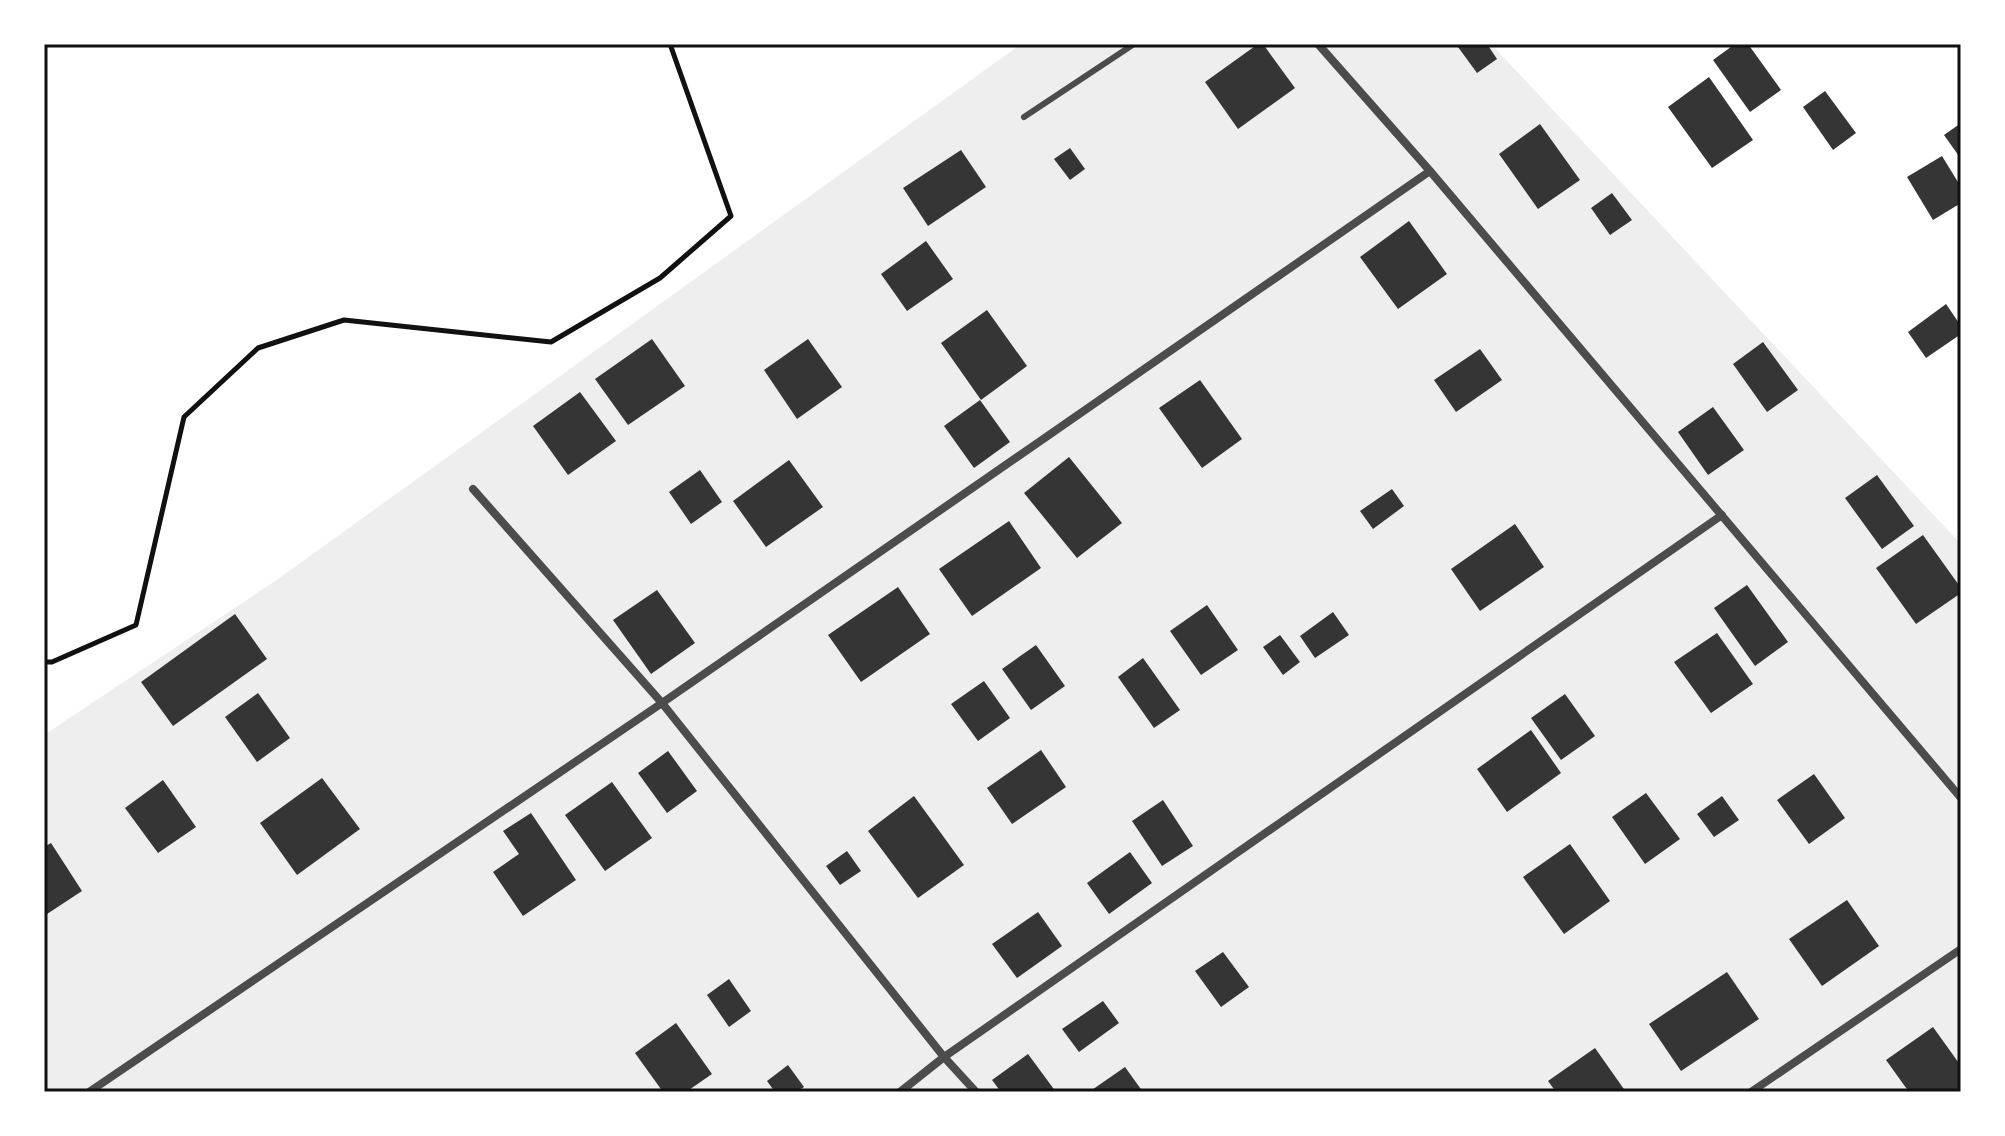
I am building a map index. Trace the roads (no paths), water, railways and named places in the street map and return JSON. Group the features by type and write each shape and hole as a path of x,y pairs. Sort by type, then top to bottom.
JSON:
{"street":[{"path":"1318,44 1430,171 1961,798"},
{"path":"89,1092 662,703 1430,171"},
{"path":"473,489 662,703 944,1057 976,1092"},
{"path":"900,1092 944,1057 1722,515"},
{"path":"1751,1092 1961,949"}],"lane":[{"path":"1024,117 1134,44"}]}
